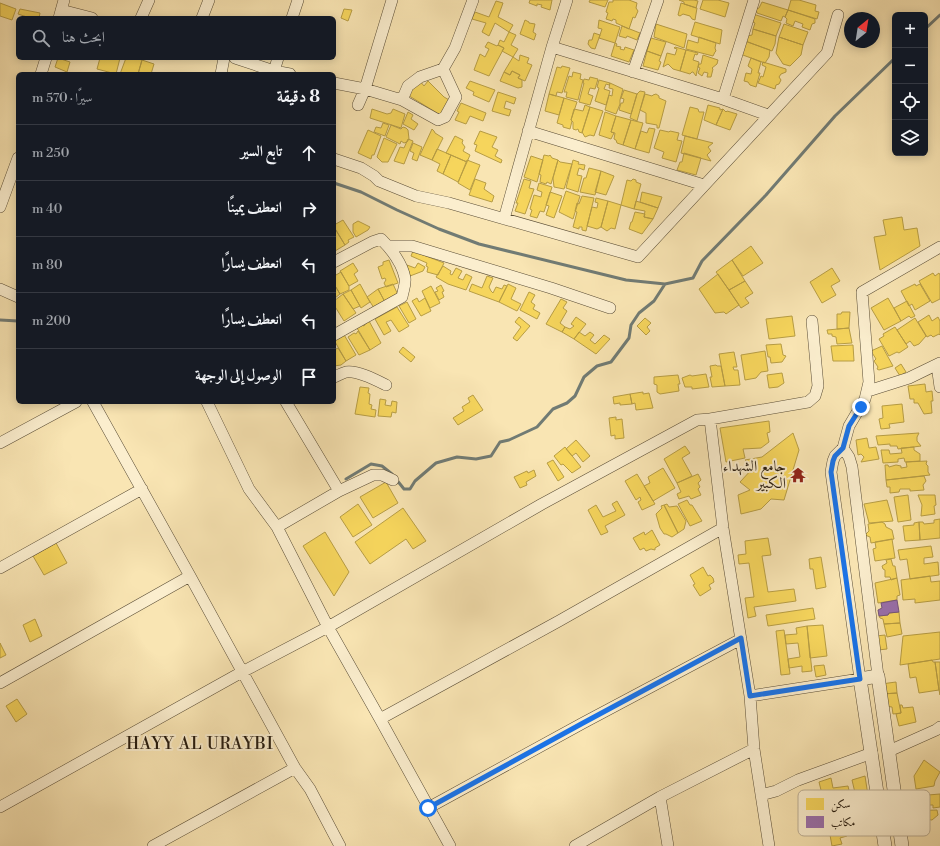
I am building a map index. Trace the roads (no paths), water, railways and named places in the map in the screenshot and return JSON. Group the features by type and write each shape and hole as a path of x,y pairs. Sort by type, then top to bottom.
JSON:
{"street":[{"path":"142,16 149,0"},
{"path":"203,16 209,0"},
{"path":"293,16 298,0"},
{"path":"358,105 392,0"},
{"path":"402,100 408,86 420,77 443,68 455,48 473,0"},
{"path":"504,219 552,47 567,0"},
{"path":"633,72 658,0"},
{"path":"723,99 754,0"},
{"path":"61,9 85,16"},
{"path":"336,161 361,168 379,181 416,196 449,203 638,257 827,53 838,15"},
{"path":"552,47 723,99 768,115"},
{"path":"42,72 45,60"},
{"path":"221,72 224,60"},
{"path":"241,60 279,72"},
{"path":"274,71 277,60"},
{"path":"336,83 364,89 402,100 438,120 445,117 456,97 443,68"},
{"path":"528,132 704,185"},
{"path":"0,208 16,164"},
{"path":"336,261 372,242 381,239 399,262 405,278 402,297 336,334"},
{"path":"388,246 412,246 551,288 610,308"},
{"path":"877,790 831,477 831,466 835,456 843,448 849,426 868,391 869,382 862,292 940,247"},
{"path":"0,289 16,296"},
{"path":"0,807 242,672 328,627 542,504 696,420 804,404 812,399 818,386 812,321"},
{"path":"868,391 909,378 938,364 940,387"},
{"path":"336,376 346,372 355,373 386,384"},
{"path":"0,443 72,404"},
{"path":"94,404 295,768 310,789 340,846"},
{"path":"207,404 249,489 277,527 328,627 450,846"},
{"path":"290,404 339,491"},
{"path":"710,419 723,528 750,696 754,749 769,846"},
{"path":"843,448 849,457 852,467 878,676 894,790"},
{"path":"277,527 339,491 373,475 382,475 393,480"},
{"path":"0,568 142,489"},
{"path":"380,718 559,621 723,528"},
{"path":"0,683 190,576"},
{"path":"428,808 741,638"},
{"path":"750,696 878,676"},
{"path":"889,751 940,727"},
{"path":"575,846 660,797 754,749"},
{"path":"761,795 872,753"},
{"path":"154,846 295,768"},
{"path":"660,797 668,846"},
{"path":"884,836 885,846"},
{"path":"901,836 902,846"}],"waterway":[{"path":"928,26 940,15"},
{"path":"336,184 361,192 439,229 479,244 626,280 665,284 693,278 702,261 766,195 835,116 892,61"},
{"path":"396,479 404,489 410,489 415,481 436,463 457,457 476,459 491,456 500,442 509,440 537,427 553,409 567,403 575,396 584,377 597,366 611,362 629,338 631,325 639,313 654,301 665,284"},
{"path":"0,320 16,321"},
{"path":"346,479 371,464 382,466 392,474"}],"place":[{"name":"جامع الشهداء الكبير","path":"798,475"}],"district":[{"name":"HAYY AL URAYBI","path":"200,743"}]}
